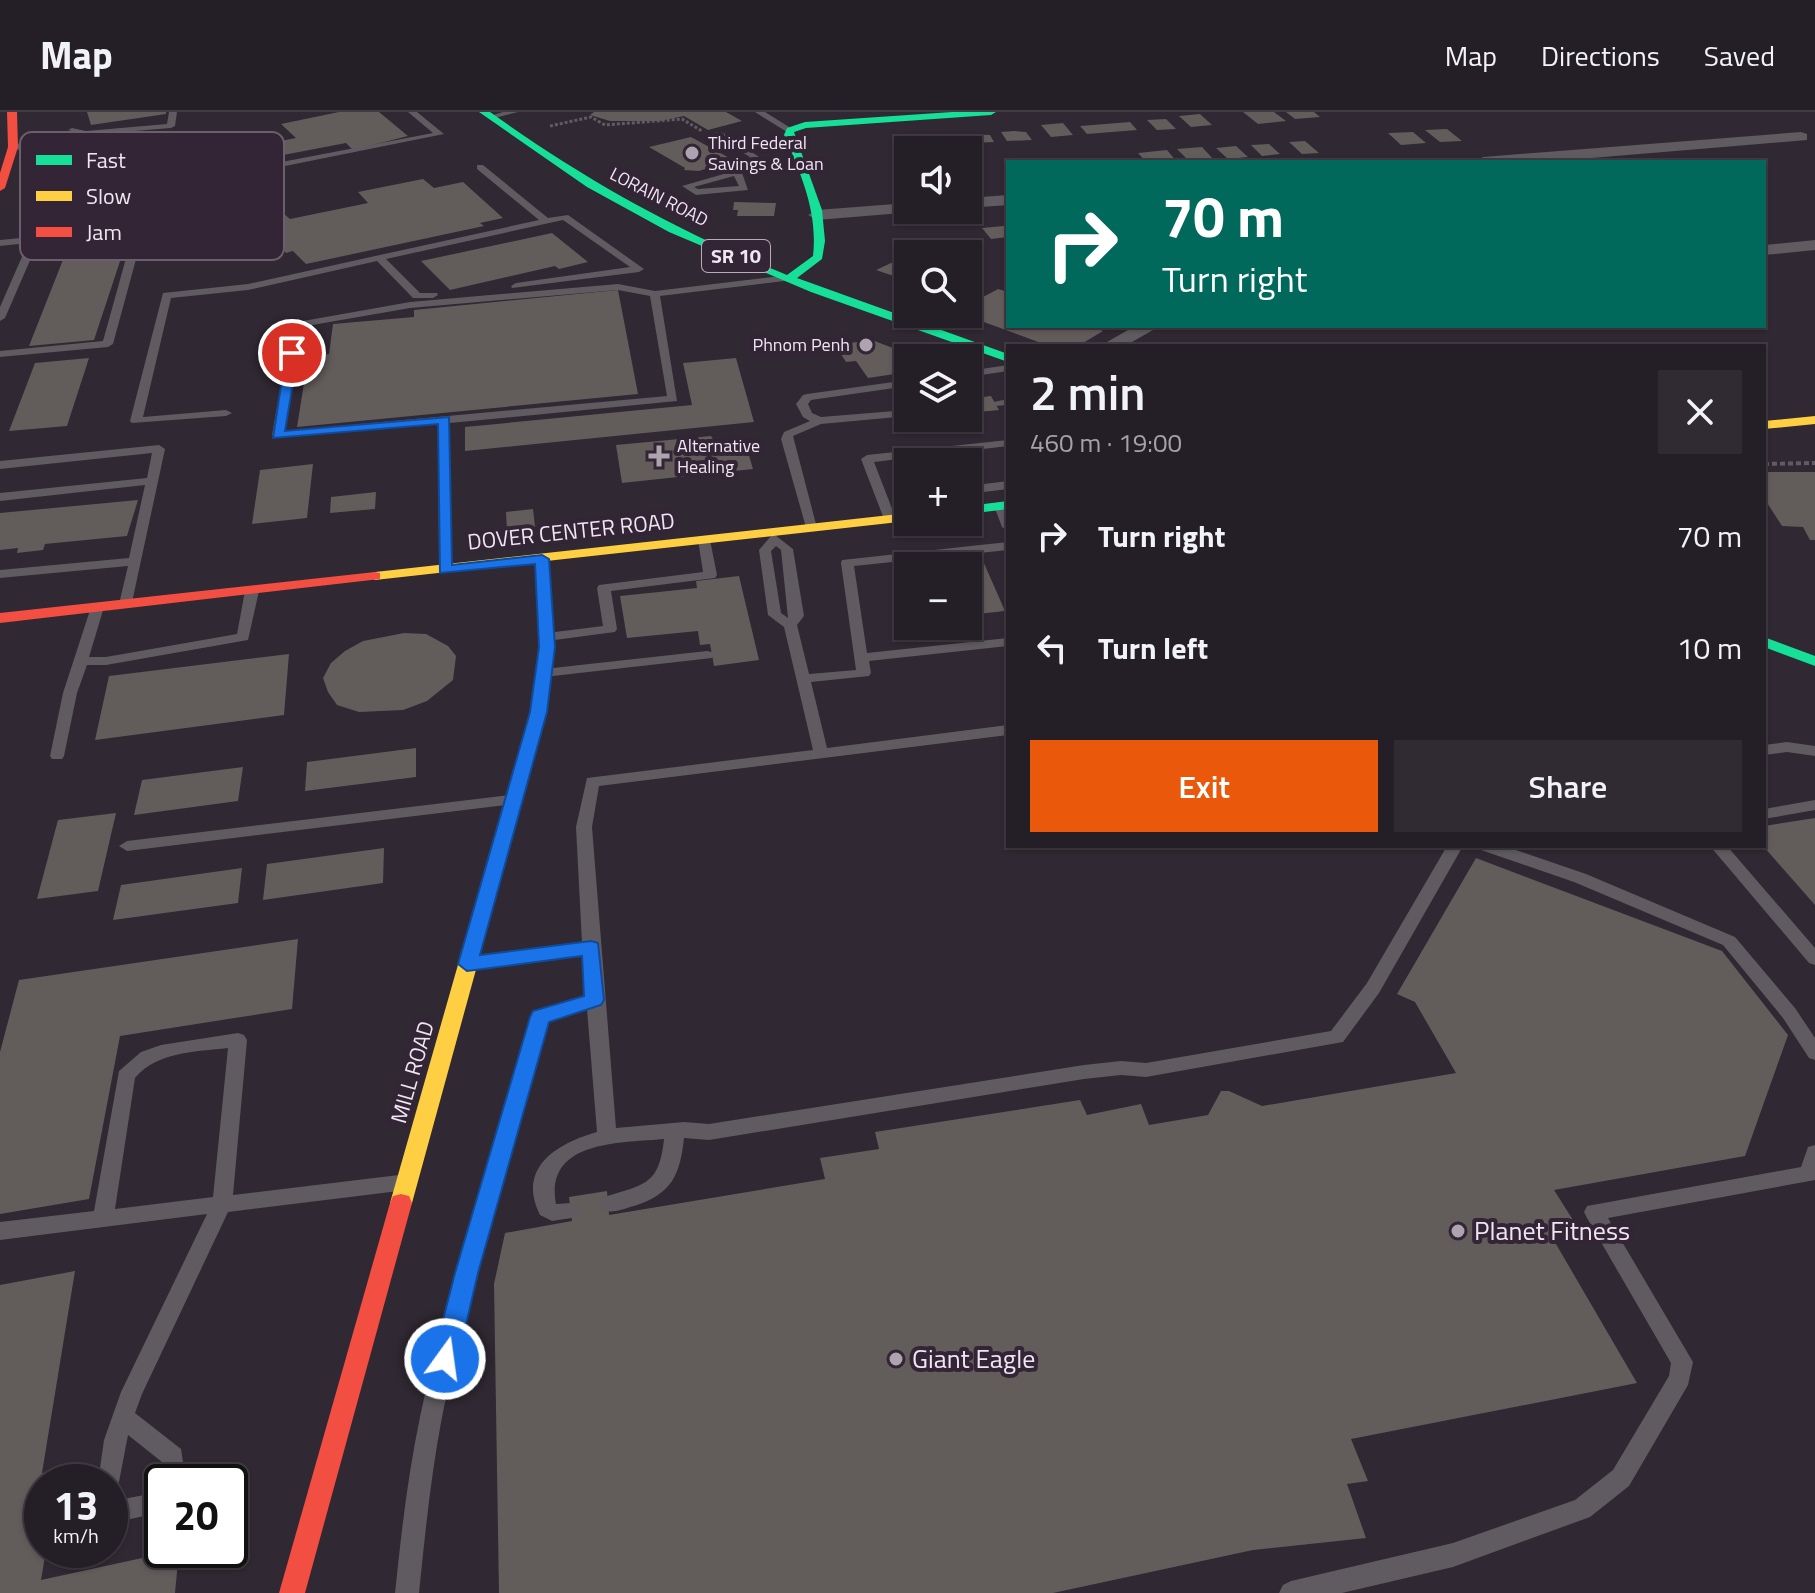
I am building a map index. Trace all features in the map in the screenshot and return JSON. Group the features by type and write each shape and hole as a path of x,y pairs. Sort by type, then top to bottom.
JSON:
{"street":[{"path":"0,188 13,143 12,112"},
{"path":"790,278 818,257 821,247 817,215 789,135 790,130 805,125 991,112"},
{"name":"LORAIN ROAD","path":"488,114 543,154 626,206 713,247 1006,357"},
{"path":"1784,120 1815,149"},
{"path":"1508,160 1801,137"},
{"path":"982,202 1006,200"},
{"path":"817,215 894,209"},
{"path":"1766,250 1815,245"},
{"path":"1114,344 1146,328"},
{"path":"1766,425 1815,420"},
{"path":"982,508 1004,506"},
{"name":"DOVER CENTER ROAD","path":"0,618 704,540 774,536 811,528 894,519"},
{"name":"MILL ROAD","path":"292,1593 538,712 547,637 542,559"},
{"path":"1766,643 1815,661"}],"lane":[{"path":"98,132 171,126 173,112"},
{"path":"284,164 440,134 412,112"},
{"path":"488,114 514,112"},
{"path":"759,112 790,130"},
{"path":"51,132 72,126 84,132"},
{"path":"719,134 755,157 737,173 686,186 696,192 745,188 737,173"},
{"path":"13,143 20,141"},
{"path":"13,143 20,143"},
{"path":"480,167 546,221"},
{"path":"226,413 136,421 167,295 248,287 546,221 565,217 639,269 417,296 379,258"},
{"path":"0,243 20,241"},
{"path":"0,318 26,260"},
{"path":"0,354 108,344 131,260"},
{"path":"655,294 673,399 278,435 296,325 410,305 618,287 655,294 790,278"},
{"path":"982,372 1006,368"},
{"path":"819,421 811,419 804,410 802,404 807,397 894,385"},
{"path":"995,403 1006,402"},
{"path":"811,528 788,434 819,421 894,414"},
{"path":"444,420 445,570"},
{"path":"979,448 1006,443"},
{"path":"0,465 159,449 126,604"},
{"path":"894,458 867,459 894,509"},
{"path":"0,497 152,481"},
{"path":"982,488 1006,485"},
{"path":"790,625 797,616 787,549 774,536 765,550 775,615 790,625 821,754"},
{"path":"547,637 610,629 604,588 710,575 704,540"},
{"path":"803,679 864,673 847,563 1006,546"},
{"path":"0,574 135,561"},
{"path":"81,661 106,661 243,637 252,591"},
{"path":"57,756 70,693 97,607"},
{"path":"861,658 1006,642"},
{"path":"544,673 707,655"},
{"path":"607,1137 594,1000 584,827 592,782 1006,730"},
{"path":"1766,750 1787,747 1815,751"},
{"path":"127,846 514,799"},
{"path":"1766,814 1815,805"},
{"path":"571,1211 552,1213 547,1209 544,1188 549,1169 563,1151 607,1137 675,1131 716,1132 1084,1072 1121,1068 1146,1070 1337,1037 1373,988 1454,848"},
{"path":"1493,848 1580,878 1729,941 1789,1013 1815,1053"},
{"path":"1720,848 1815,959"},
{"path":"467,964 591,948"},
{"path":"407,1593 416,1506 432,1416 466,1273 541,1017 594,1000"},
{"path":"103,1219 126,1076 135,1062 156,1053 238,1040 222,1204 132,1392 115,1440 112,1464"},
{"path":"609,1204 634,1199 659,1188 669,1170 675,1131"},
{"path":"1291,1593 1453,1555 1582,1509 1621,1478 1680,1378 1682,1362 1594,1212 1808,1174 1815,1153"},
{"path":"0,1231 407,1182"},
{"path":"123,1417 173,1457 174,1464"}],"path":[{"path":"541,128 591,117 605,125 682,119 705,132"},
{"path":"1766,464 1815,463"}],"building":[{"path":"87,112 166,112 166,114 91,125"},
{"path":"339,112 379,112 408,136 353,150 346,143 284,155 284,140 296,138 281,124"},
{"path":"594,112 726,112 742,121 708,130 684,116 660,121 610,121 590,115"},
{"path":"1243,112 1274,112 1286,121 1258,124"},
{"path":"1286,112 1314,112 1320,117 1295,119"},
{"path":"1200,114 1212,125 1191,127 1179,116"},
{"path":"1166,119 1176,129 1157,130 1147,120"},
{"path":"1130,122 1137,130 1087,134 1080,126"},
{"path":"1063,123 1073,135 1051,137 1041,125"},
{"path":"1447,129 1462,141 1440,142 1425,130"},
{"path":"1001,132 1026,132 1032,140 1007,141"},
{"path":"1413,132 1426,143 1401,145 1388,133"},
{"path":"990,135 994,142 982,142 982,136 966,136"},
{"path":"691,137 733,160 699,171 684,170 649,147"},
{"path":"1305,141 1319,153 1302,154 1289,142"},
{"path":"1269,144 1280,154 1262,156 1251,145"},
{"path":"1236,146 1248,157 1228,159 1216,148"},
{"path":"1202,147 1214,160 1188,160 1177,149"},
{"path":"1167,150 1175,160 1144,160 1138,153"},
{"path":"423,179 434,188 463,182 503,218 480,223 484,226 306,264 293,251 284,251 284,214 290,219 368,203 358,192"},
{"path":"734,202 776,203 774,216 737,216 738,210 733,210"},
{"path":"1004,226 1006,237 991,239 982,228"},
{"path":"552,233 588,262 559,269 555,266 450,290 421,261"},
{"path":"63,260 120,260 94,340 29,346"},
{"path":"894,262 894,276 876,270"},
{"path":"998,289 1006,291 1006,328 1095,328 1103,331 1081,344 1044,344 982,321 982,298"},
{"path":"618,290 638,394 297,427 305,377 300,377 303,357 329,354 333,324 414,317 414,310"},
{"path":"872,340 894,348 894,374 868,378 856,361 846,362 835,345"},
{"path":"89,358 67,426 9,431 35,363"},
{"path":"736,358 754,422 465,451 465,427 692,405 683,363"},
{"path":"991,396 999,410 982,412 982,397"},
{"path":"711,436 715,442 724,441 725,447 746,445 753,469 622,483 616,445"},
{"path":"313,464 307,518 252,524 260,470"},
{"path":"1766,472 1815,472 1815,540 1810,540 1803,527 1782,526 1766,501"},
{"path":"376,492 375,509 330,513 331,497"},
{"path":"138,500 127,536 45,544 43,550 17,553 18,548 0,550 0,513"},
{"path":"533,509 535,527 507,530 506,512"},
{"path":"983,561 1005,611 982,613"},
{"path":"739,576 759,660 714,666 710,644 700,645 698,631 627,638 620,596 697,588 696,581"},
{"path":"404,633 426,634 448,646 456,656 453,680 427,701 403,710 359,712 337,705 323,678 331,663 363,641"},
{"path":"289,654 284,715 95,740 109,676"},
{"path":"416,748 416,777 305,791 307,762"},
{"path":"243,767 238,801 134,815 142,780"},
{"path":"116,813 98,891 37,899 58,820"},
{"path":"1815,818 1815,905 1765,848 1766,826"},
{"path":"384,848 383,883 263,900 267,864"},
{"path":"1476,858 1722,951 1788,1035 1745,1156 1554,1190 1578,1228 1549,1232 1637,1383 1351,1439 1368,1481 1347,1484 1366,1538 1253,1550 1053,1593 499,1593 494,1284 505,1233 572,1221 569,1197 607,1191 609,1215 825,1179 820,1158 879,1149 875,1132 1080,1100 1087,1115 1141,1104 1149,1125 1208,1115 1221,1091 1229,1091 1262,1106 1456,1073 1415,1002 1397,994"},
{"path":"242,868 238,903 113,920 121,885"},
{"path":"298,939 292,1009 120,1036 89,1199 0,1214 0,1052 19,980"},
{"path":"75,1271 43,1464 24,1464 24,1568 43,1568 41,1580 96,1568 128,1568 128,1561 144,1558 144,1568 177,1568 175,1593 0,1593 0,1285"}],"traffic: fast":[{"path":"484,112 590,185 673,229 767,271 1006,357"},
{"path":"790,278 818,257 820,241 817,210 789,135 790,130 805,125 991,112"},
{"path":"982,508 1006,505"},
{"path":"1766,643 1815,661"}],"traffic: slow":[{"path":"1766,425 1815,420"},
{"path":"375,576 894,519"},
{"path":"401,1203 502,842"}],"traffic: jam":[{"path":"0,188 13,147 12,112"},
{"path":"502,842 538,712 547,647 542,559"},
{"path":"0,618 375,576"},
{"path":"292,1593 401,1203"}],"place":[{"name":"Third Federal Savings & Loan","path":"692,153"},
{"name":"Phnom Penh","path":"866,345"},
{"name":"Alternative Healing","path":"659,456"},
{"name":"Planet Fitness","path":"1458,1231"},
{"name":"Giant Eagle","path":"896,1359"}],"route":[{"path":"292,353 278,435 444,420 445,570 542,559 547,647 538,712 467,964 591,948 594,1000 541,1017 466,1273 445,1359"}]}
